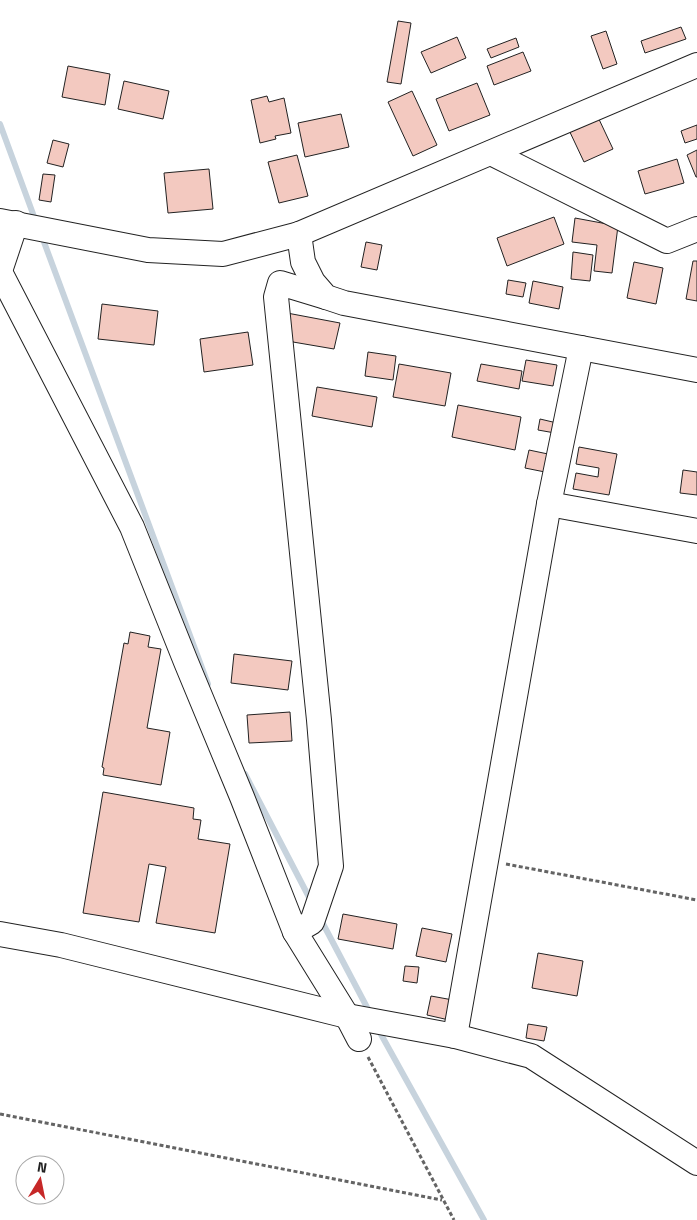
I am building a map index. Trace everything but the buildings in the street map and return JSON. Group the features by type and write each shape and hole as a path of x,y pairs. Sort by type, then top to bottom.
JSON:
{"street":[{"path":"359,1039 347,1016 295,932 242,796 132,527 0,271 8,222 148,250 223,254 299,234 697,65"},
{"path":"491,153 667,241 697,229"},
{"path":"299,234 303,262 312,282 326,297"},
{"path":"295,932 312,922 331,866 319,720 276,296 280,283 344,302 697,370"},
{"path":"455,1036 549,504 581,348"},
{"path":"549,504 697,531"},
{"path":"0,934 61,945 347,1016 455,1036 531,1056 697,1163"}],"path":[{"path":"486,861 697,900"},
{"path":"359,1039 454,1220"},
{"path":"0,1114 442,1200"}],"waterway":[{"path":"0,124 36,222"},
{"path":"41,234 208,684"},
{"path":"245,774 312,903"},
{"path":"320,918 370,1013"},
{"path":"378,1029 484,1220"}]}
